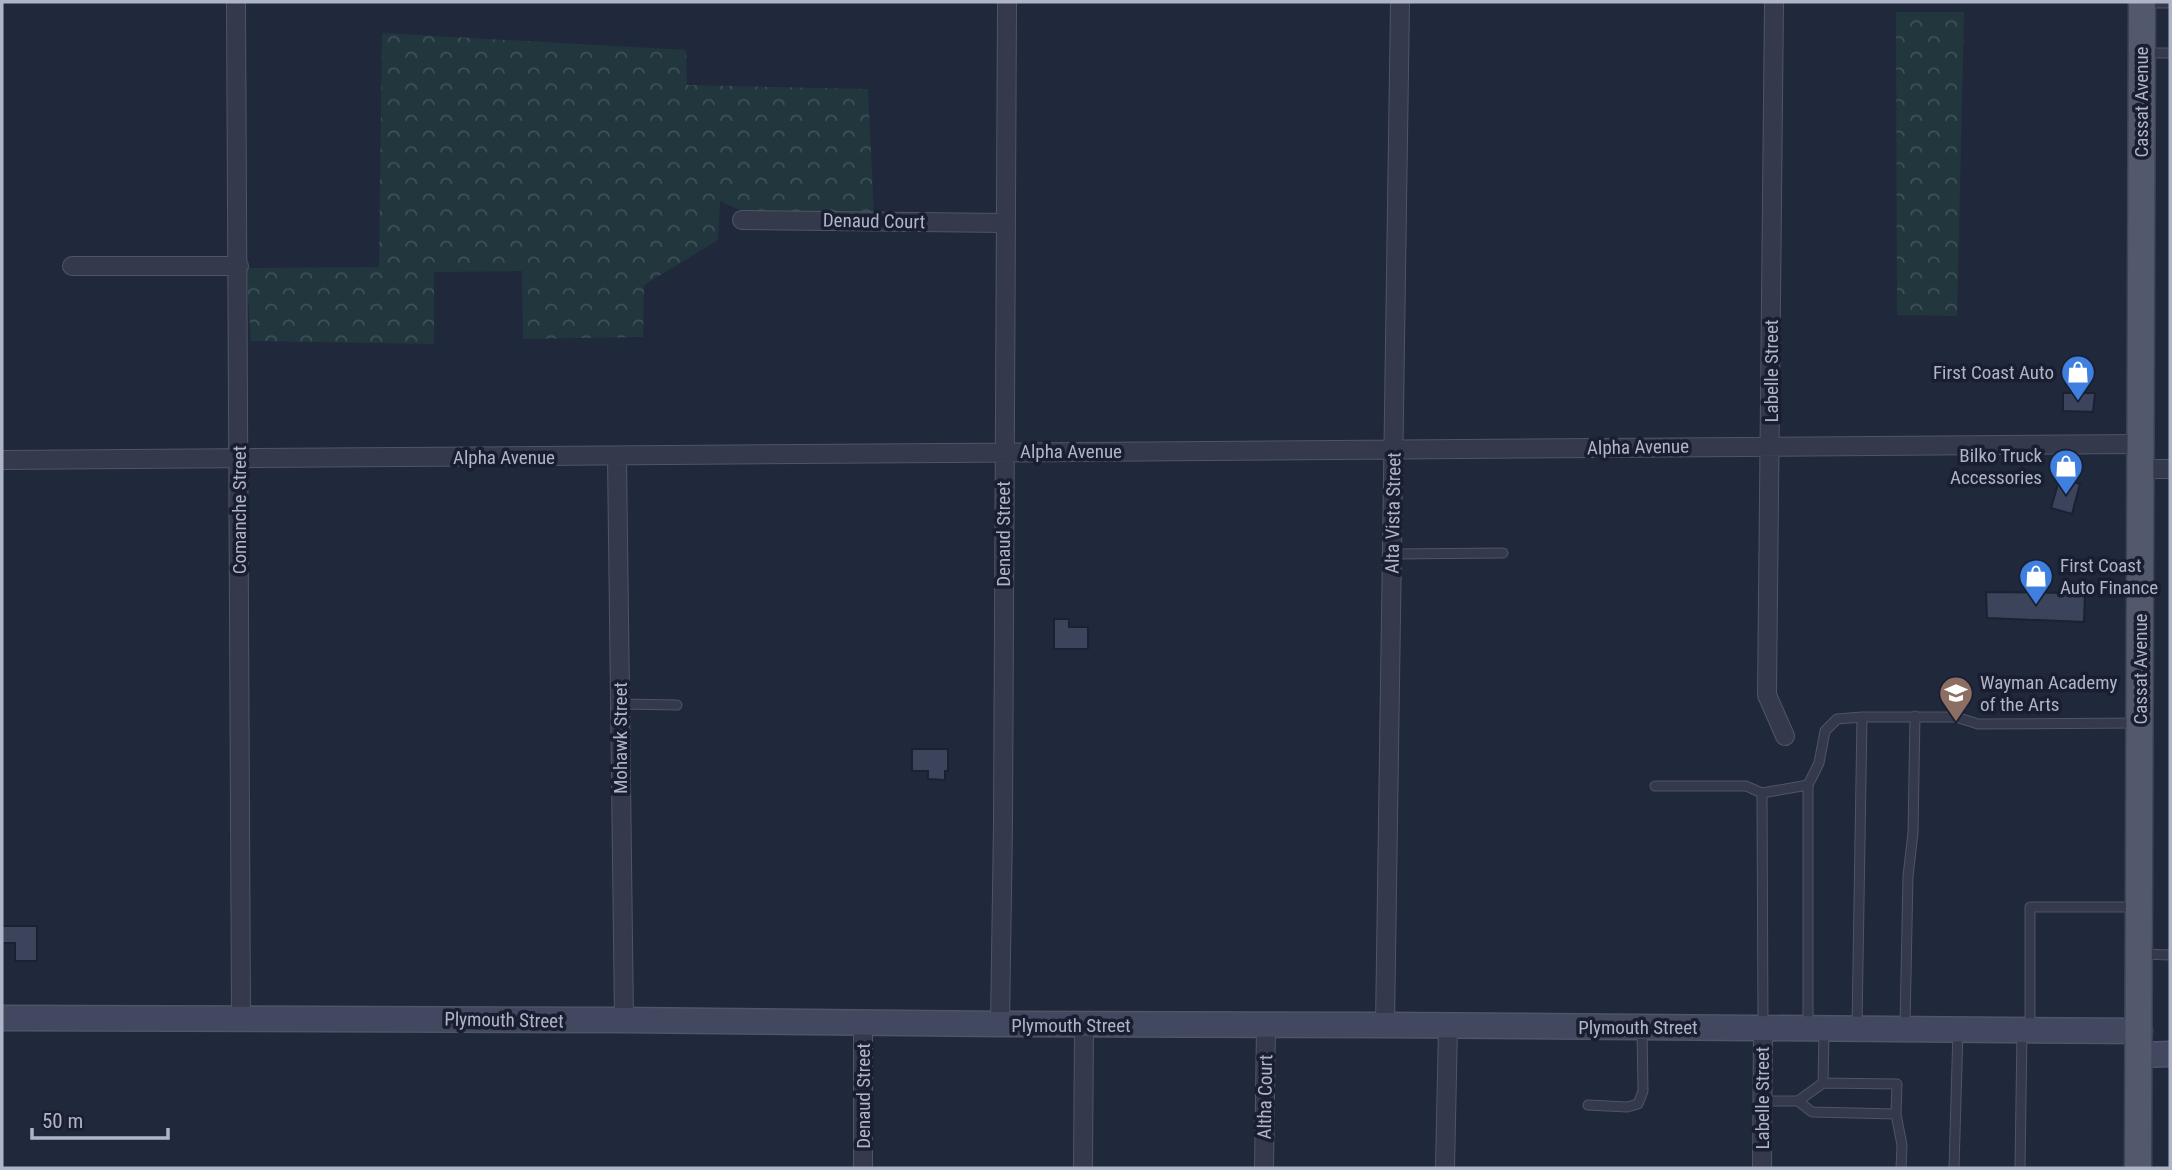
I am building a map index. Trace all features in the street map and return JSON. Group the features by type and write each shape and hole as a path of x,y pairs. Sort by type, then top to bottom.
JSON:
{"main road":[{"name":"Cassat Avenue","path":"2138,1168 2142,2"}],"street":[{"name":"Comanche Street","path":"236,2 241,1018"},
{"name":"Denaud Street","path":"1000,1024 1007,2"},
{"name":"Alta Vista Street","path":"1385,1025 1400,2"},
{"name":"Labelle Street","path":"1774,2 1767,695 1785,736"},
{"name":"Denaud Court","path":"742,220 1006,223"},
{"path":"72,266 239,266"},
{"name":"Alpha Avenue","path":"2,460 1770,446 2140,456 2170,469"},
{"name":"Mohawk Street","path":"617,457 624,1020"},
{"name":"Plymouth Street","path":"2,1018 2026,1030 2140,1043 2170,1054"},
{"name":"Denaud Street","path":"863,1023 863,1168"},
{"path":"1083,1168 1084,1025"},
{"name":"Altha Court","path":"1264,1168 1266,1026"},
{"path":"1445,1168 1448,1026"},
{"name":"Labelle Street","path":"1762,1168 1763,1028"}],"lane":[{"path":"2142,2 2170,3"},
{"path":"2142,53 2170,53"},
{"path":"1393,554 1503,553"},
{"path":"620,704 677,705"},
{"path":"1905,1029 1915,716"},
{"path":"1823,1083 1816,1029 1808,785 1819,763 1825,731 1837,719 1862,717 1956,717 1978,724 2140,723"},
{"path":"1857,1029 1862,717"},
{"path":"1655,786 1746,786 1762,793 1808,785"},
{"path":"1762,793 1763,1028"},
{"path":"2020,1168 2030,907 2140,907"},
{"path":"2139,954 2170,955"},
{"path":"1588,1105 1627,1107 1638,1104 1643,1091 1642,1027"},
{"path":"1954,1168 1958,1030"},
{"path":"1763,1101 1798,1101 1823,1083 1897,1084 1896,1114 1902,1145 1901,1168"},
{"path":"1798,1101 1812,1112 1896,1114"}],"green space":[{"path":"1896,12 1964,12 1957,316 1897,315"},
{"path":"382,33 686,50 687,85 868,89 874,216 742,211 720,201 718,240 644,285 643,337 523,339 522,271 434,272 434,344 251,341 246,268 379,267"}],"building":[{"name":"First Coast Auto","path":"2063,393 2095,393 2093,412 2063,411"},
{"name":"Bilko Truck Accessories","path":"2060,477 2080,484 2072,514 2051,508"},
{"name":"First Coast Auto Finance","path":"1986,592 2085,593 2084,622 1987,618"},
{"path":"1054,619 1069,619 1069,627 1088,627 1088,649 1054,649"},
{"path":"912,749 948,749 948,771 945,771 945,780 928,779 928,771 912,771"},
{"path":"2,926 37,926 37,961 15,961 15,943 2,943"}],"place":[{"name":"First Coast Auto","path":"2078,402"},
{"name":"Bilko Truck Accessories","path":"2066,496"},
{"name":"First Coast Auto Finance","path":"2036,606"},
{"name":"Wayman Academy of the Arts","path":"1956,723"}]}
